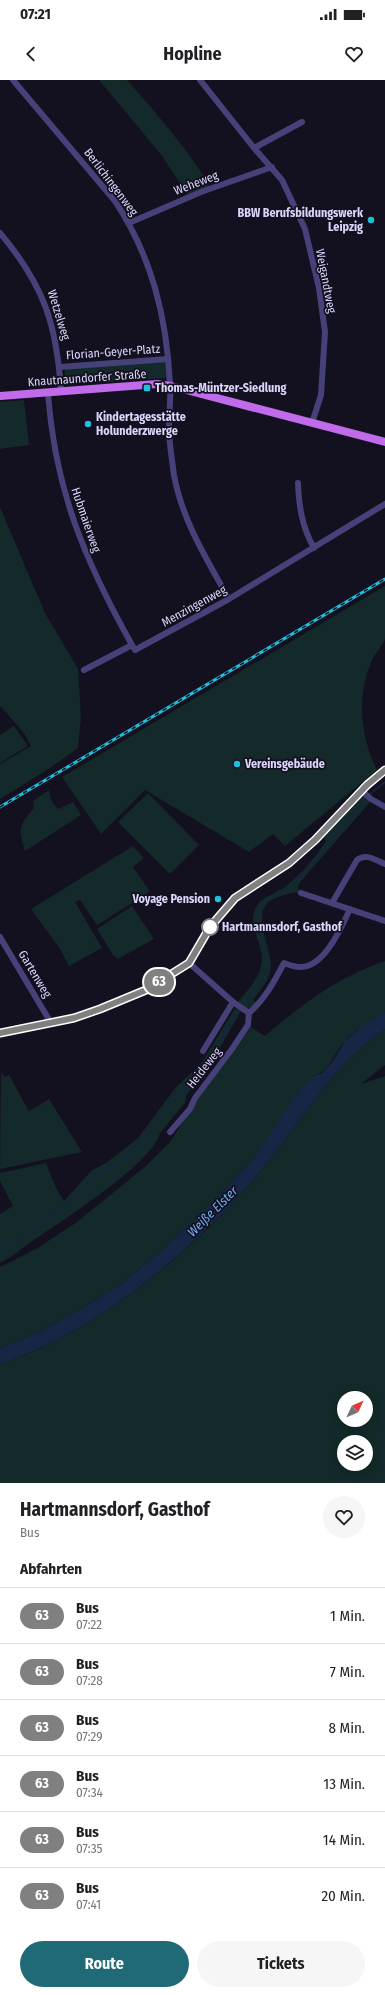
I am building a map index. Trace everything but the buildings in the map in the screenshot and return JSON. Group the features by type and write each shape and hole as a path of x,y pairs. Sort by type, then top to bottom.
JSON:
{"main road":[{"name":"Knautnaundorfer Straße","path":"0,396 157,384 171,386 385,442"}],"street":[{"name":"Berlichingenweg","path":"12,80 99,180 129,222 153,278 162,311 171,386 169,429 174,477 195,537 229,599"},
{"name":"Weigandtweg","path":"200,80 254,148 282,180 304,229 319,288 324,332 324,368 321,395 312,423"},
{"path":"254,148 302,122"},
{"name":"Weheweg","path":"129,222 201,192 272,167"},
{"name":"Wetzelweg","path":"0,233 38,286 46,305 57,344 61,392"},
{"name":"Florian-Geyer-Platz","path":"60,367 168,359"},
{"name":"Hubmaierweg","path":"48,393 54,445 62,486 75,526 99,584 132,645"},
{"path":"298,483 301,517 305,532 314,548"},
{"name":"Menzingenweg","path":"84,670 132,645 135,650 229,599 385,504"},
{"path":"0,1033 74,1018 136,994 189,963 210,927 235,898 283,868 366,795 385,770"},
{"path":"366,795 385,807"},
{"path":"332,903 357,860 368,856 385,864"},
{"path":"301,893 385,921"},
{"name":"Heideweg","path":"203,1051 241,1008 260,1004 270,990 284,964 305,966 317,961 340,931 350,909"},
{"name":"Gartenweg","path":"0,937 51,1023"},
{"path":"189,963 241,1008"},
{"name":"Heideweg","path":"170,1132 190,1109 195,1098 248,1025 241,1008"}],"green space":[{"path":"99,80 127,80 182,145 211,188 189,197 162,156"},
{"path":"167,362 168,378 65,384 65,370 68,368"},
{"path":"24,400 29,445 0,449 0,402"},
{"path":"0,507 45,613 78,669 81,717 78,748 50,768 0,799 0,764 31,746 24,733 0,706"},
{"path":"385,586 385,639 371,663 366,677 362,704 364,731 367,744 377,770 285,846 273,834 249,852 145,790 101,834 62,777"},
{"path":"14,726 28,746 0,763 0,735"},
{"path":"49,790 51,800 58,809 73,802 81,815 25,851 21,838 22,824 34,808 33,801"},
{"path":"148,793 199,845 170,874 118,822"},
{"path":"360,796 365,796 371,801 300,882 298,888 299,893 291,893 278,897 269,902 264,909 262,918 263,928 270,959 271,971 265,984 253,1000 257,1003 249,1008 245,1008 238,1002 252,985 260,971 262,959 253,922 253,914 256,907 262,900 286,886 302,871 326,841 323,837"},
{"path":"133,846 144,858 133,867 149,890 148,893 97,925 80,900 75,902 102,948 69,966 60,949 31,909"},
{"path":"132,906 154,939 118,959 113,955 97,929"},
{"path":"385,961 385,1012 364,1025 349,1037 341,1046 328,1066 319,1074 312,1077 251,1161 216,1199 161,1251 124,1282 86,1306 39,1332 0,1348 0,1267 36,1249 77,1222 147,1165 170,1142 201,1094 251,1027 265,1036 321,992 352,975"},
{"path":"235,1008 241,1011 214,1058 186,1096 185,1103 160,1133 153,1146 140,1161 101,1194 0,1263 0,1214 13,1206 0,1181 0,1173 46,1163 56,1188 64,1201 92,1170 106,1163 138,1138 176,1087 201,1064"},
{"path":"385,1029 385,1065 361,1084 385,1076 385,1483 0,1483 0,1364 45,1346 74,1331 131,1294 184,1251 209,1228 254,1179 315,1099 347,1061 365,1044"},
{"path":"1,1072 5,1077 9,1075 29,1111 49,1099 82,1152 0,1169"}],"water":[{"name":"Weiße Elster","path":"385,1012 385,1029 365,1044 347,1061 315,1099 254,1179 209,1227 184,1250 158,1273 130,1294 74,1331 45,1346 0,1364 0,1348 39,1332 86,1306 124,1282 161,1251 216,1199 251,1161 299,1091 312,1077 322,1073 333,1061 344,1042 364,1024"}],"waterway":[{"path":"370,794 385,782"},
{"path":"242,1007 265,977 269,968 269,962 260,932 260,909 269,898 292,889 332,838 368,797"},
{"path":"0,1253 29,1231 37,1228 74,1197 96,1176 116,1164 139,1145 159,1116 205,1065 232,1018 239,1010"}],"railway":[{"path":"0,807 385,579"}],"bus line":[{"name":"63","path":"0,1033 74,1018 100,1009 146,990 189,963 210,927 221,912 235,898 289,863 315,840 372,780 385,770"}],"place":[{"name":"BBW Berufsbildungswerk Leipzig","path":"371,220"},
{"name":"Thomas-Müntzer-Siedlung","path":"147,388"},
{"name":"Kindertagesstätte Holunderzwerge","path":"88,424"},
{"name":"Vereinsgebäude","path":"237,764"},
{"name":"Voyage Pension","path":"218,899"},
{"name":"Hartmannsdorf, Gasthof","path":"210,927"}]}
